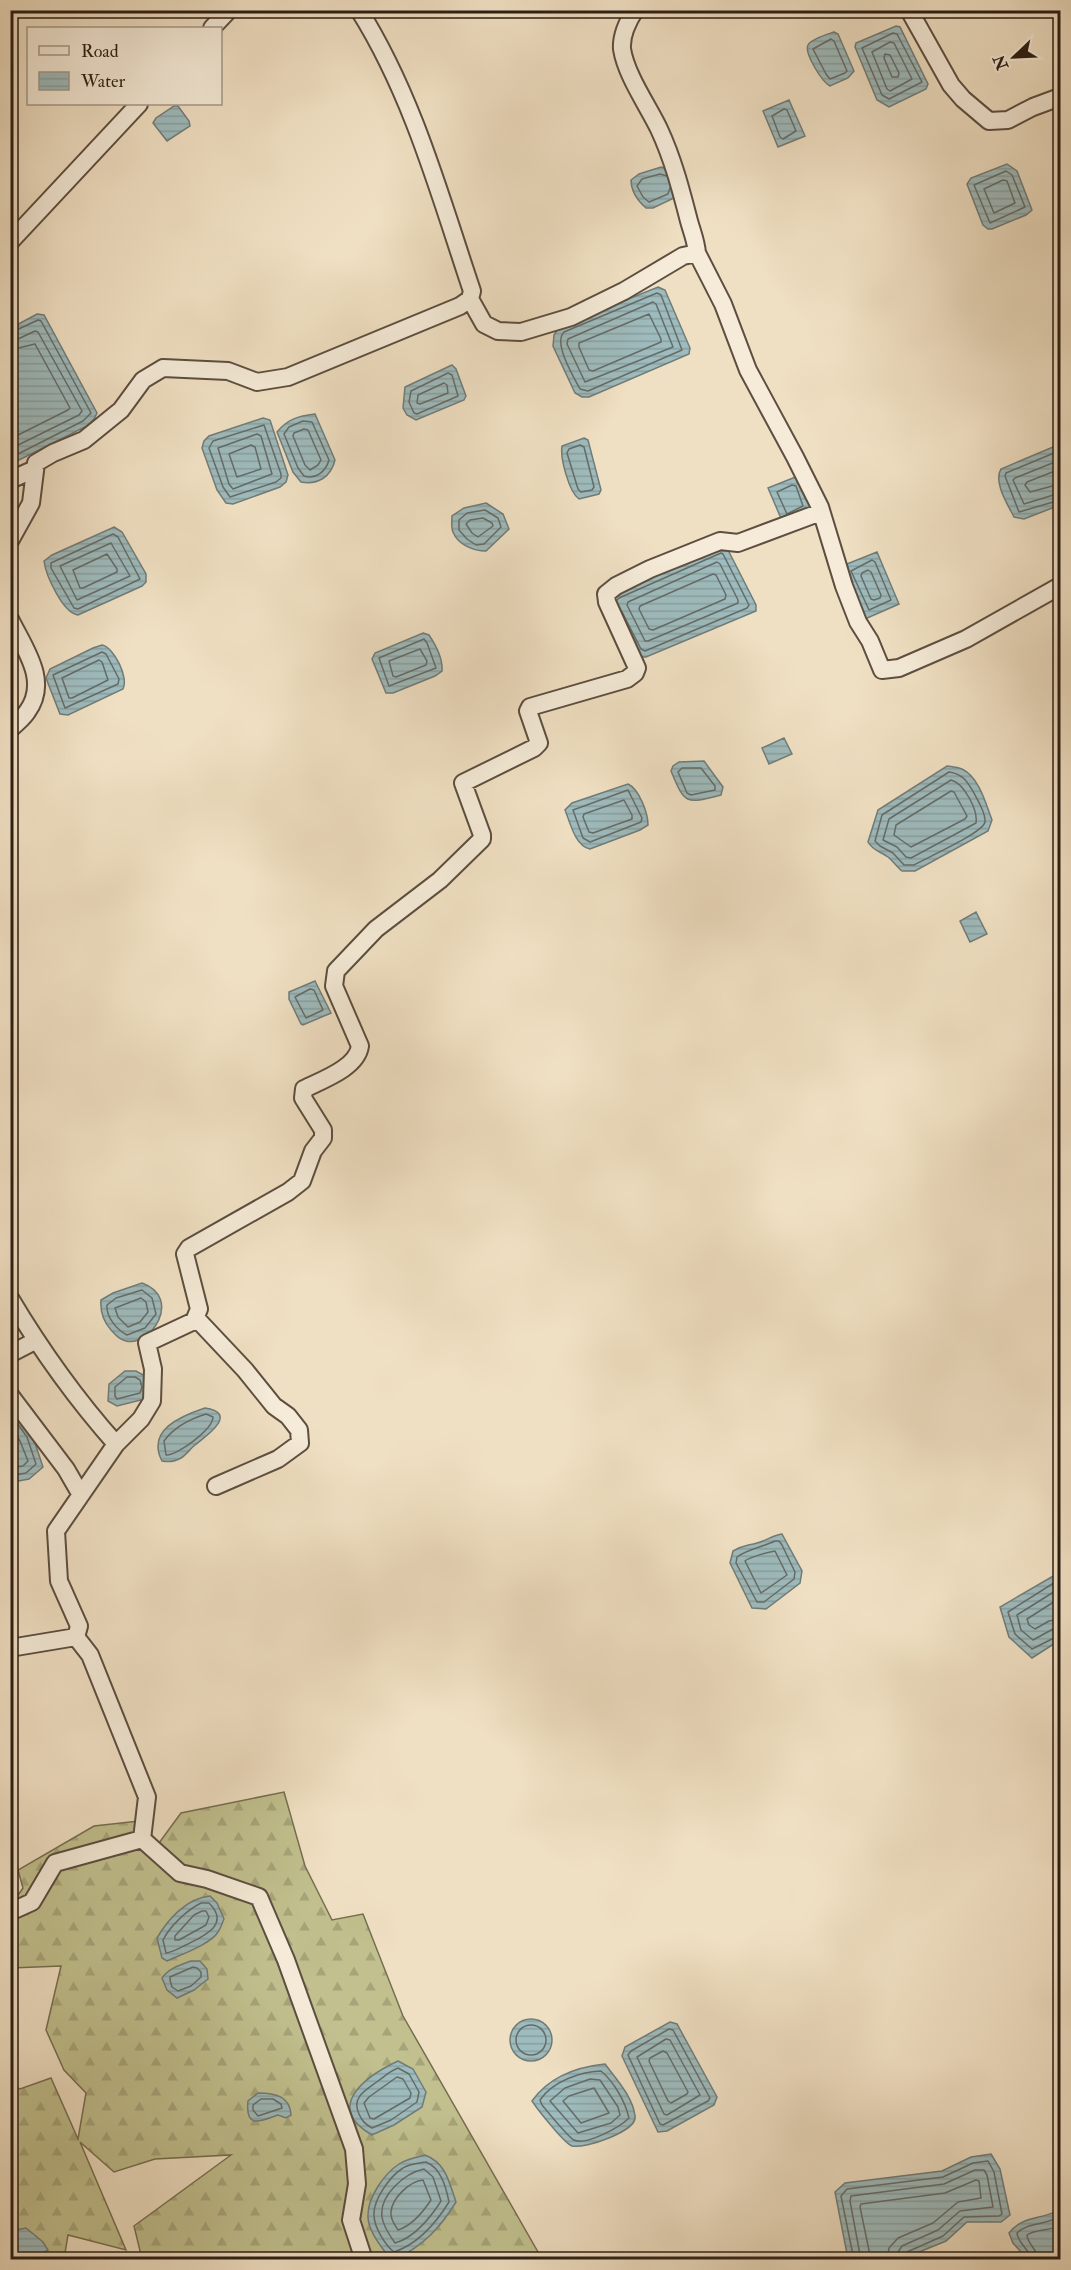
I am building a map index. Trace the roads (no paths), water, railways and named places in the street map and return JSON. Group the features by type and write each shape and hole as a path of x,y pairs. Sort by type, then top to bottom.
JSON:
{"street":[{"path":"213,27 229,10"},
{"path":"10,542 31,503 36,463 52,453 84,440 101,428 121,410 143,380 163,368 228,371 257,382 288,377 460,306 470,299 472,291 424,147 381,46 359,10"},
{"path":"635,10 627,24 622,48 632,75 660,131 678,177 697,252 723,304 748,370 795,457 821,512 844,586 858,622 870,641 882,670 899,668 966,639 1060,586"},
{"path":"909,10 951,86 989,121 1008,120 1060,97"},
{"path":"10,242 138,105"},
{"path":"470,299 484,324 498,331 520,333 572,317 624,291 683,256 697,252"},
{"path":"10,480 35,469"},
{"path":"76,1637 79,1626 58,1581 56,1532 116,1444 141,1419 152,1401 153,1369 147,1343 196,1318 199,1309 185,1254 189,1248 288,1192 302,1181 313,1150 323,1138 323,1130 303,1098 304,1089 347,1066 359,1054 360,1046 334,986 336,971 375,928 440,880 482,839 463,783 534,748 539,743 528,711 530,707 627,679 635,673 637,668 607,602 606,594 616,586 650,569 720,541 738,543 821,512"},
{"path":"10,619 36,670 37,689 28,711 10,729"},
{"path":"10,1298 35,1341 89,1413 116,1444"},
{"path":"196,1318 245,1370 274,1406 288,1416 299,1430 300,1443 288,1453 216,1486"},
{"path":"10,1353 35,1341"},
{"path":"10,1395 66,1469 81,1495"},
{"path":"10,1648 76,1637"},
{"path":"76,1637 90,1655 147,1797 142,1839"},
{"path":"10,1912 32,1902 55,1863 142,1839"},
{"path":"142,1839 180,1873 207,1879 259,1897 286,1960 354,2148 357,2184 351,2220 364,2259"}],"water":[{"path":"896,26 900,27 928,84 926,89 889,107 877,100 855,47 856,43"},
{"path":"834,32 838,34 854,71 848,78 830,86 814,67 807,49 812,41"},
{"path":"789,100 805,136 778,147 763,111"},
{"path":"174,106 178,106 190,126 167,141 153,123 156,118"},
{"path":"1007,164 1017,171 1032,210 1026,215 988,229 983,225 967,184 971,178"},
{"path":"661,167 668,169 676,191 674,198 653,208 646,208 636,196 631,180 639,174"},
{"path":"658,287 665,290 690,348 689,354 589,397 582,397 575,393 553,346 554,335 559,327"},
{"path":"37,314 44,315 97,413 87,426 11,464 11,328"},
{"path":"452,365 456,369 466,396 464,400 416,420 407,415 403,408 405,387"},
{"path":"315,414 335,460 323,479 307,483 301,482 293,472 277,432 294,419"},
{"path":"263,418 270,420 288,475 286,482 280,487 233,504 226,503 217,490 202,448 204,441 209,436"},
{"path":"584,438 588,440 601,490 599,494 579,499 566,474 562,446"},
{"path":"1053,447 1060,447 1060,505 1024,519 1014,517 1000,487 1001,469"},
{"path":"798,476 812,510 783,523 768,488"},
{"path":"486,503 503,514 509,529 486,551 476,550 462,544 455,537 452,530 452,516 464,508"},
{"path":"114,527 122,532 146,574 146,582 142,586 78,615 72,613 56,593 44,561 52,555"},
{"path":"726,546 756,605 756,611 646,657 639,657 611,603 613,593 718,547"},
{"path":"877,552 899,604 865,619 842,566"},
{"path":"423,633 429,635 436,647 442,671 393,693 386,693 372,659 375,653"},
{"path":"102,645 116,657 124,678 123,689 68,715 60,714 46,678 50,669"},
{"path":"784,738 792,754 769,764 762,748"},
{"path":"704,761 723,787 721,795 700,800 688,799 680,790 671,771 673,766 679,762"},
{"path":"947,766 962,769 977,784 992,820 988,831 915,871 902,871 868,842 878,810"},
{"path":"628,784 636,791 642,802 648,825 590,849 585,847 577,839 565,810 572,803"},
{"path":"976,912 987,934 970,942 960,921"},
{"path":"315,981 331,1013 303,1025 289,999 289,992"},
{"path":"142,1283 154,1290 160,1299 162,1310 159,1320 145,1337 136,1341 126,1341 119,1338 106,1323 101,1300 113,1293"},
{"path":"125,1371 136,1371 145,1376 145,1399 117,1406 108,1401 109,1384"},
{"path":"10,1405 32,1434 43,1467 29,1479 13,1482 10,1481"},
{"path":"205,1408 220,1415 217,1425 181,1458 162,1461 158,1450 162,1433 177,1420"},
{"path":"782,1534 802,1571 800,1583 766,1609 752,1608 730,1563 733,1551"},
{"path":"1060,1572 1060,1640 1032,1658 1009,1637 1000,1607"},
{"path":"210,1896 217,1903 224,1919 218,1932 209,1941 187,1952 167,1961 162,1958 157,1938 167,1924 186,1905"},
{"path":"191,1961 200,1961 207,1969 208,1979 194,1990 177,1998 167,1990 162,1978 171,1969"},
{"path":"531,2019 546,2025 552,2040 546,2055 531,2061 516,2055 510,2040 516,2025"},
{"path":"670,2022 677,2024 717,2097 714,2105 667,2131 658,2132 622,2056 625,2047"},
{"path":"398,2061 413,2069 426,2092 422,2107 394,2125 372,2135 358,2124 351,2114 350,2103 363,2084"},
{"path":"605,2064 631,2102 634,2109 634,2122 610,2138 588,2145 572,2146 557,2133 532,2101 546,2086 564,2075"},
{"path":"258,2093 270,2094 285,2100 291,2115 286,2118 278,2115 260,2121 252,2120 249,2116 248,2101"},
{"path":"991,2154 1000,2169 1010,2215 1001,2222 967,2222 946,2241 902,2259 848,2259 835,2192 845,2183 942,2171 971,2157"},
{"path":"425,2155 432,2158 442,2168 449,2180 456,2202 430,2235 415,2248 396,2259 388,2256 375,2237 368,2220 369,2208 378,2186 393,2168 405,2161"},
{"path":"1060,2209 1060,2259 1027,2259 1013,2243 1009,2233 1027,2220"},
{"path":"26,2228 43,2242 48,2250 32,2259 11,2259 11,2231"}]}
